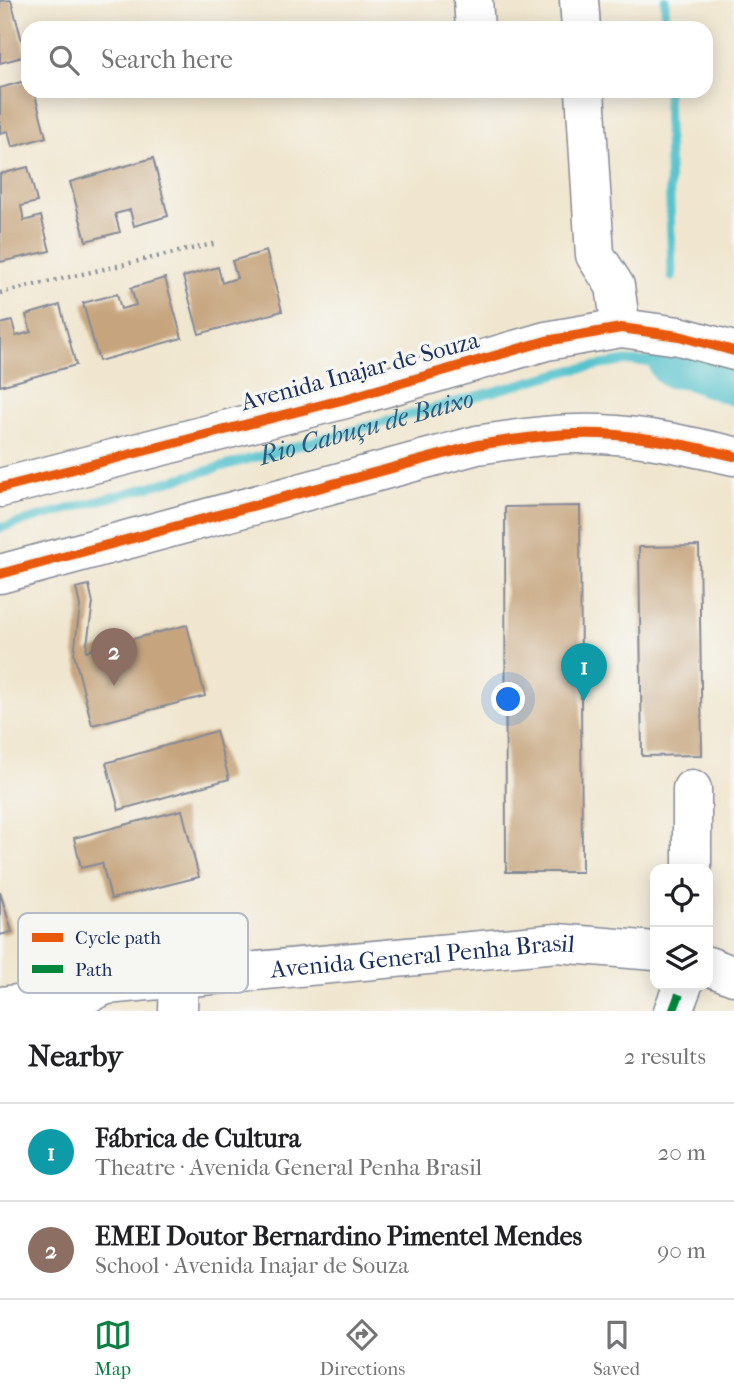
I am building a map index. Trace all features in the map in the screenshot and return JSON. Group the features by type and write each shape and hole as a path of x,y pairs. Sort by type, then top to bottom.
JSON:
{"main road":[{"path":"473,0 474,21"},
{"path":"579,0 580,21"},
{"path":"585,98 596,256 615,286 621,328"},
{"name":"Avenida Inajar de Souza","path":"0,488 349,398 546,341 621,328 689,338 734,351"},
{"path":"0,574 477,445 547,435 600,434 658,440 734,456"},
{"path":"692,789 692,864"},
{"name":"Avenida General Penha Brasil","path":"248,985 556,943 650,951"},
{"path":"713,968 734,976"},
{"name":"Avenida General Penha Brasil","path":"0,986 18,984"},
{"path":"673,1011 681,990"},
{"name":"Avenida General Penha Brasil","path":"0,1006 89,993"}],"path":[{"path":"0,293 217,243"}],"building":[{"path":"11,0 21,37 21,57 0,63 0,1"},
{"path":"21,82 21,98 36,98 46,137 12,147 8,131 0,133 0,88"},
{"path":"153,158 168,216 134,226 130,210 115,214 120,232 86,241 70,182"},
{"path":"28,167 37,202 21,206 24,221 41,216 50,251 0,262 0,174"},
{"path":"266,251 282,311 199,334 183,277 218,267 222,283 237,278 232,261"},
{"path":"165,278 182,338 99,361 83,303 117,294 121,309 136,305 131,288"},
{"path":"60,305 76,365 0,386 0,324 12,321 16,336 31,332 26,315"},
{"path":"580,506 582,872 506,872 505,507"},
{"path":"699,546 702,755 642,756 639,547"},
{"path":"89,585 93,603 86,651 187,625 205,696 92,725 74,654 80,606 76,588"},
{"path":"216,731 229,779 119,810 106,763"},
{"path":"182,810 199,877 111,899 102,863 81,868 74,838"},
{"path":"0,892 12,932 0,935"}],"waterway":[{"path":"665,0 665,21"},
{"path":"667,98 672,277"},
{"name":"Rio Cabuçu de Baixo","path":"0,528 571,370 626,361 674,363"},
{"name":"Rio Cabuçu de Baixo","path":"674,363 690,364 734,380"}],"marked path":[{"path":"673,1011 681,990"}],"cycle path":[{"path":"0,488 349,398 546,341 621,328 679,336 734,351"},
{"path":"0,574 477,445 555,435 601,434 651,439 734,456"}],"place":[{"name":"EMEI Doutor Bernardino Pimentel Mendes","path":"114,686"},
{"name":"Fábrica de Cultura","path":"584,701"}]}
